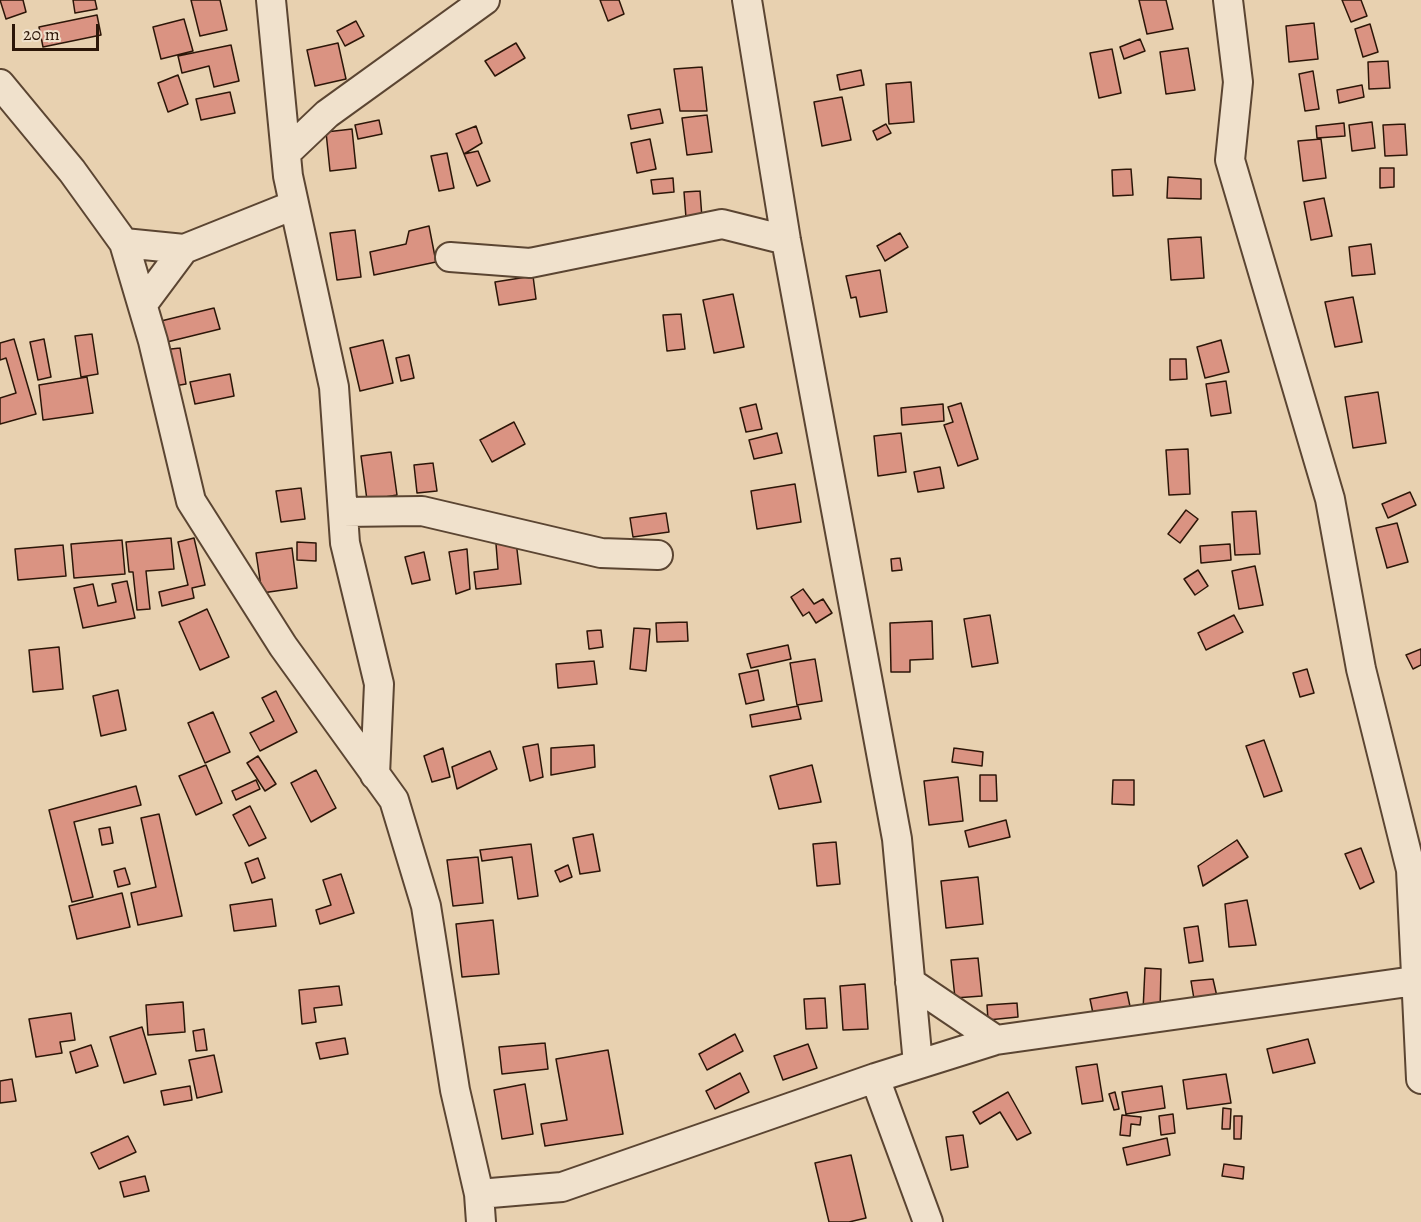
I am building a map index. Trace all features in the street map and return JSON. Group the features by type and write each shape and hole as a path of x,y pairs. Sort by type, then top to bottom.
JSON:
{"street":[{"path":"271,0 286,153 294,205 333,387 345,543 379,684 375,776"},
{"path":"286,153 327,114 485,0"},
{"path":"747,0 786,240 897,839 918,1064"},
{"path":"1228,0 1238,82 1230,160 1330,498 1361,669 1411,870 1419,980 1421,1079"},
{"path":"0,84 72,171 124,243 153,341 191,501 283,646 394,800 426,906 455,1090 479,1194 481,1222"},
{"path":"124,243 184,249 294,205"},
{"path":"450,257 530,263 722,224 786,240"},
{"path":"142,304 184,249"},
{"path":"343,513 422,511 473,525 601,553 658,555"},
{"path":"479,1194 562,1186 875,1078 996,1040 1419,980"},
{"path":"910,982 996,1040"},
{"path":"875,1078 928,1222"}],"building":[{"path":"0,0 23,0 26,12 6,19"},
{"path":"73,0 95,0 97,9 75,13"},
{"path":"191,0 220,0 227,30 200,36"},
{"path":"600,0 619,0 624,14 608,21"},
{"path":"1139,0 1166,0 1173,29 1147,34"},
{"path":"1342,0 1361,0 1367,16 1351,22"},
{"path":"97,15 101,35 43,47 39,27"},
{"path":"184,19 193,51 161,59 153,27"},
{"path":"356,21 364,36 345,46 337,31"},
{"path":"1314,23 1318,59 1289,62 1286,26"},
{"path":"1370,24 1378,52 1363,57 1355,29"},
{"path":"1140,39 1145,51 1124,59 1120,47"},
{"path":"338,43 346,79 315,86 307,50"},
{"path":"516,43 525,58 495,76 485,61"},
{"path":"231,45 239,81 214,87 209,66 182,73 178,56"},
{"path":"1188,48 1195,90 1166,94 1160,52"},
{"path":"1112,49 1121,93 1099,98 1090,53"},
{"path":"1388,61 1390,88 1369,89 1368,62"},
{"path":"702,67 707,111 680,111 674,69"},
{"path":"861,70 864,85 840,90 837,75"},
{"path":"1313,71 1319,109 1305,111 1299,74"},
{"path":"178,75 188,104 168,112 158,83"},
{"path":"911,82 914,122 889,124 886,84"},
{"path":"1362,85 1364,97 1339,103 1337,90"},
{"path":"230,92 235,113 201,120 196,99"},
{"path":"842,97 851,140 822,146 814,102"},
{"path":"660,109 663,123 631,129 628,115"},
{"path":"707,115 712,152 687,155 682,118"},
{"path":"379,120 382,134 358,139 355,125"},
{"path":"1372,122 1375,148 1352,151 1349,125"},
{"path":"1344,123 1345,136 1317,138 1316,126"},
{"path":"886,124 891,133 877,140 873,131"},
{"path":"1405,124 1407,155 1385,156 1383,125"},
{"path":"476,126 482,143 464,154 456,134"},
{"path":"352,129 356,168 330,171 326,132"},
{"path":"650,139 656,169 637,173 631,143"},
{"path":"1321,139 1326,178 1303,181 1298,141"},
{"path":"478,151 490,181 477,186 464,154"},
{"path":"447,153 454,188 439,191 431,156"},
{"path":"1380,168 1394,168 1394,187 1380,188"},
{"path":"1131,169 1133,195 1113,196 1112,170"},
{"path":"1168,177 1201,179 1201,199 1167,198"},
{"path":"673,178 674,192 653,194 651,180"},
{"path":"700,191 702,218 686,218 684,192"},
{"path":"1324,198 1332,236 1311,240 1304,202"},
{"path":"429,226 436,262 374,275 370,252 406,244 409,231"},
{"path":"355,230 361,277 337,280 330,233"},
{"path":"900,233 908,247 885,261 877,246"},
{"path":"1201,237 1204,278 1171,280 1168,239"},
{"path":"1371,244 1375,274 1352,276 1349,247"},
{"path":"880,270 887,312 860,317 856,297 851,298 846,276"},
{"path":"533,276 536,299 499,305 495,282"},
{"path":"733,294 744,347 714,353 703,300"},
{"path":"1353,297 1362,342 1335,347 1325,302"},
{"path":"214,308 220,329 167,342 161,321"},
{"path":"681,314 685,349 667,351 663,315"},
{"path":"92,334 98,374 81,377 75,336"},
{"path":"14,339 36,414 0,424 0,398 16,393 6,358 0,360 0,343"},
{"path":"44,339 51,377 38,380 30,342"},
{"path":"383,340 393,383 360,391 350,348"},
{"path":"1221,340 1229,372 1205,378 1197,347"},
{"path":"180,348 186,384 168,387 162,350"},
{"path":"409,355 414,378 401,381 396,358"},
{"path":"1170,359 1186,359 1187,379 1170,380"},
{"path":"230,374 234,396 195,404 190,382"},
{"path":"87,377 93,413 43,420 39,385"},
{"path":"1226,381 1231,413 1211,416 1206,384"},
{"path":"1378,392 1386,443 1353,448 1345,397"},
{"path":"961,403 978,459 958,466 944,425 953,422 948,407"},
{"path":"756,404 762,429 746,432 740,408"},
{"path":"943,404 944,421 902,425 901,408"},
{"path":"514,422 525,444 492,462 480,440"},
{"path":"777,433 782,453 754,459 749,440"},
{"path":"901,433 906,472 878,476 874,436"},
{"path":"1188,449 1190,494 1169,495 1166,450"},
{"path":"391,452 397,495 367,500 361,456"},
{"path":"433,463 437,491 417,493 414,465"},
{"path":"940,467 944,488 918,492 914,472"},
{"path":"795,484 801,522 757,529 751,491"},
{"path":"301,488 305,519 281,522 276,491"},
{"path":"1410,492 1416,505 1388,518 1382,504"},
{"path":"1186,510 1198,519 1180,543 1168,534"},
{"path":"1256,511 1260,554 1235,555 1232,512"},
{"path":"666,513 669,532 633,537 630,518"},
{"path":"1397,523 1408,562 1387,568 1376,528"},
{"path":"171,538 174,569 146,571 150,609 137,610 133,572 129,572 126,542"},
{"path":"194,538 205,585 192,588 194,598 162,606 159,592 188,585 178,542"},
{"path":"122,540 125,574 74,578 71,544"},
{"path":"516,541 521,584 476,589 474,572 498,569 496,544"},
{"path":"297,542 316,543 316,561 297,560"},
{"path":"1230,544 1231,560 1201,563 1200,546"},
{"path":"63,545 66,576 18,580 15,549"},
{"path":"292,548 297,588 262,593 256,553"},
{"path":"467,549 470,589 456,594 449,552"},
{"path":"424,552 430,580 412,584 405,557"},
{"path":"900,558 902,570 892,571 891,559"},
{"path":"1255,566 1263,605 1239,609 1232,571"},
{"path":"1198,570 1208,586 1195,595 1184,579"},
{"path":"127,581 135,618 83,628 74,588 93,584 98,606 116,602 112,584"},
{"path":"803,589 814,604 823,599 832,613 816,623 809,612 803,616 791,597"},
{"path":"207,609 229,657 200,670 179,622"},
{"path":"990,615 998,663 972,667 964,619"},
{"path":"1234,615 1243,632 1206,650 1198,633"},
{"path":"932,621 933,659 910,660 910,672 891,672 890,623"},
{"path":"687,622 688,641 657,642 656,623"},
{"path":"634,628 650,629 646,671 630,669"},
{"path":"601,630 603,647 589,649 587,631"},
{"path":"788,645 791,659 751,668 747,654"},
{"path":"59,647 63,689 33,692 29,650"},
{"path":"1421,649 1421,665 1413,669 1406,655"},
{"path":"815,659 822,701 797,705 790,663"},
{"path":"594,661 597,684 558,688 556,664"},
{"path":"1307,669 1314,693 1300,697 1293,673"},
{"path":"758,670 764,700 746,704 739,674"},
{"path":"118,690 126,730 101,736 93,696"},
{"path":"276,691 297,732 260,751 250,733 274,721 262,698"},
{"path":"798,706 801,719 752,727 750,715"},
{"path":"213,712 230,752 205,763 188,723"},
{"path":"1264,740 1282,791 1264,797 1246,746"},
{"path":"538,744 543,777 530,781 523,747"},
{"path":"594,745 595,767 551,775 551,748"},
{"path":"443,748 450,777 432,782 424,756"},
{"path":"954,748 983,752 982,766 952,762"},
{"path":"490,751 497,769 457,789 452,767"},
{"path":"258,756 276,784 265,791 247,763"},
{"path":"206,765 222,803 196,815 179,776"},
{"path":"812,765 821,802 779,809 770,776"},
{"path":"316,770 336,808 311,822 291,783"},
{"path":"980,775 996,775 997,801 980,801"},
{"path":"958,777 963,821 929,825 924,781"},
{"path":"256,780 260,789 236,800 232,791"},
{"path":"1113,780 1134,780 1134,805 1112,804"},
{"path":"136,786 141,805 74,822 93,897 72,902 49,810"},
{"path":"250,806 266,838 249,846 233,815"},
{"path":"159,814 182,916 138,925 131,893 156,887 141,818"},
{"path":"1006,820 1010,837 969,847 965,831"},
{"path":"110,827 113,843 102,845 99,829"},
{"path":"593,834 600,871 580,874 573,838"},
{"path":"1237,840 1248,857 1203,886 1198,866"},
{"path":"836,842 840,884 817,886 813,844"},
{"path":"531,844 538,896 518,899 512,857 482,861 480,850"},
{"path":"1361,848 1374,882 1360,889 1345,854"},
{"path":"478,857 483,903 453,906 447,860"},
{"path":"258,858 265,878 252,883 245,863"},
{"path":"568,865 572,877 560,882 555,871"},
{"path":"125,868 130,884 118,887 114,871"},
{"path":"341,874 354,913 320,924 316,910 331,905 323,880"},
{"path":"978,877 983,924 946,928 941,881"},
{"path":"122,893 130,927 77,939 69,906"},
{"path":"272,899 276,926 234,931 230,905"},
{"path":"1247,900 1256,945 1229,947 1225,904"},
{"path":"493,920 499,974 462,977 456,924"},
{"path":"1198,926 1203,961 1189,963 1184,928"},
{"path":"978,958 982,996 955,998 951,960"},
{"path":"1145,968 1161,969 1160,1012 1143,1011"},
{"path":"1213,979 1218,1001 1195,1005 1191,981"},
{"path":"865,984 868,1029 843,1030 840,986"},
{"path":"339,986 342,1005 314,1008 316,1022 302,1024 299,990"},
{"path":"1127,992 1131,1011 1094,1018 1090,999"},
{"path":"825,998 827,1028 806,1029 804,999"},
{"path":"183,1002 185,1032 148,1035 146,1005"},
{"path":"1017,1003 1018,1017 988,1020 987,1005"},
{"path":"71,1013 75,1040 60,1042 62,1053 36,1057 29,1019"},
{"path":"142,1027 156,1074 124,1083 110,1037"},
{"path":"204,1029 207,1050 196,1051 193,1031"},
{"path":"735,1034 743,1051 707,1070 699,1054"},
{"path":"345,1038 348,1054 320,1059 316,1043"},
{"path":"1308,1039 1315,1063 1273,1073 1267,1049"},
{"path":"545,1043 548,1069 502,1074 499,1047"},
{"path":"808,1044 817,1068 783,1080 774,1056"},
{"path":"91,1045 98,1066 76,1073 70,1052"},
{"path":"608,1050 623,1134 545,1146 541,1124 567,1120 556,1059"},
{"path":"214,1055 222,1092 197,1098 189,1060"},
{"path":"1097,1064 1103,1101 1082,1104 1076,1067"},
{"path":"740,1073 749,1092 715,1109 706,1091"},
{"path":"1226,1074 1231,1103 1187,1109 1183,1080"},
{"path":"12,1079 16,1101 0,1103 0,1081"},
{"path":"525,1084 533,1134 502,1139 494,1090"},
{"path":"190,1086 192,1100 164,1105 161,1091"},
{"path":"1162,1086 1165,1108 1126,1114 1122,1092"},
{"path":"1008,1092 1031,1133 1017,1140 1000,1112 980,1124 973,1112"},
{"path":"1115,1092 1119,1109 1114,1110 1109,1094"},
{"path":"1223,1108 1231,1109 1230,1129 1222,1129"},
{"path":"1173,1114 1175,1133 1161,1135 1159,1116"},
{"path":"1122,1115 1141,1117 1140,1125 1131,1124 1130,1136 1120,1135"},
{"path":"1234,1116 1242,1116 1241,1139 1234,1139"},
{"path":"963,1135 968,1167 951,1170 946,1137"},
{"path":"128,1136 136,1152 99,1169 91,1153"},
{"path":"1167,1138 1170,1155 1127,1165 1123,1148"},
{"path":"851,1155 866,1218 849,1222 829,1222 815,1163"},
{"path":"1224,1164 1244,1167 1243,1179 1222,1176"},
{"path":"145,1176 149,1191 124,1197 120,1182"}]}
